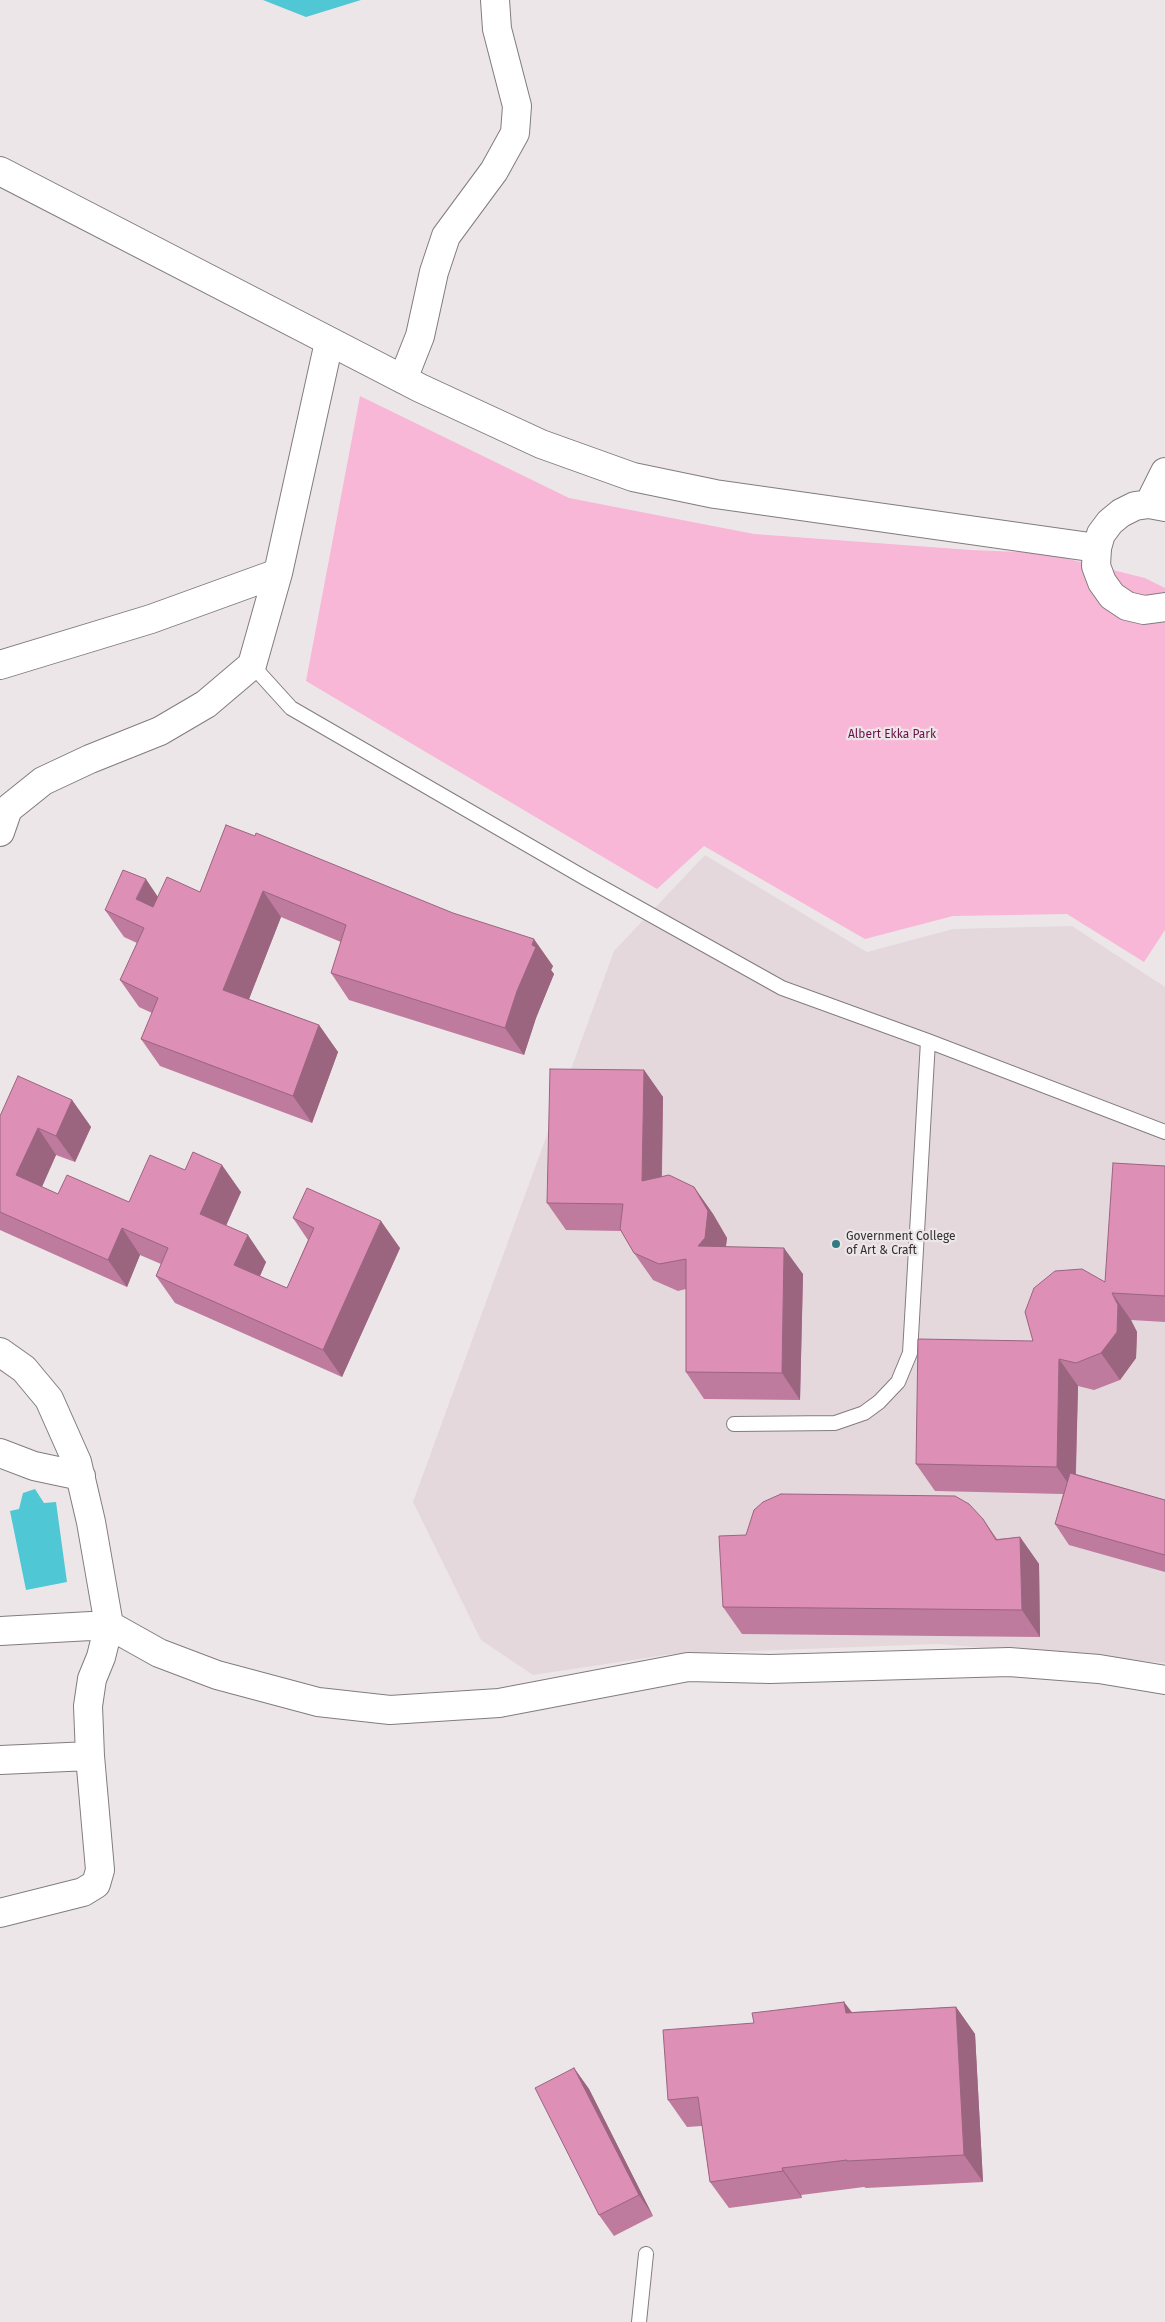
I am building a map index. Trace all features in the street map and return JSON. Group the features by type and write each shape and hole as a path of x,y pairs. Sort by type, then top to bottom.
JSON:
{"street":[{"path":"403,379 420,336 434,272 446,236 494,171 515,133 517,106 497,29 495,0"},
{"path":"0,170 403,379 541,444 634,477 715,494 1096,548"},
{"path":"0,832 8,809 43,781 90,759 160,731 206,704 252,665 278,573 329,342"},
{"path":"1165,472 1157,506 1134,506 1121,512 1101,534 1096,548 1096,566 1102,582 1112,596 1127,606 1144,610 1165,607"},
{"path":"0,665 151,619 278,573"},
{"path":"0,1352 24,1369 49,1399 77,1462 91,1522 109,1625 101,1657 92,1679 89,1697 90,1756 100,1870 96,1884 83,1892 0,1913"},
{"path":"0,1454 34,1466 81,1476"},
{"path":"0,1631 109,1625 159,1653 217,1675 318,1702 390,1710 499,1703 688,1668 770,1669 1009,1662 1099,1669 1165,1680"},
{"path":"0,1760 90,1756"}],"lane":[{"path":"252,665 291,708 576,873 773,983 1165,1132"},
{"path":"734,1424 836,1422 864,1413 879,1402 898,1382 910,1353 928,1041"},
{"path":"639,2322 646,2254"}],"shaded area":[{"name":"Government College of Art & Craft","path":"705,855 867,952 953,929 1072,926 1165,987 1165,1663 938,1644 672,1654 533,1675 481,1640 413,1502 614,951"}],"green space":[{"name":"Albert Ekka Park","path":"360,396 569,498 754,534 971,550 1044,553 1145,578 1165,588 1165,930 1144,962 1067,914 953,916 865,939 704,846 657,889 306,681"}],"water":[{"path":"263,0 361,0 306,17"},
{"path":"35,1489 44,1503 56,1502 67,1582 26,1590 10,1511 19,1509 23,1493"}],"building":[{"path":"226,825 255,836 256,833 453,913 534,939 532,945 536,947 517,991 505,1028 331,973 346,925 263,891 223,990 319,1025 293,1096 141,1039 158,998 120,980 144,928 105,910 123,870 146,879 136,899 153,907 167,877 200,892"},
{"path":"550,1069 644,1070 642,1181 669,1175 694,1187 708,1211 705,1238 698,1246 784,1248 782,1373 686,1372 686,1259 659,1264 634,1253 620,1229 623,1204 547,1203"},
{"path":"18,1076 72,1100 56,1136 38,1128 16,1175 58,1194 67,1175 129,1202 150,1155 185,1170 193,1152 222,1165 200,1214 248,1235 234,1265 287,1288 314,1228 293,1218 307,1188 381,1221 323,1350 156,1276 168,1248 122,1228 108,1260 0,1212 0,1116"},
{"path":"1113,1163 1165,1166 1165,1296 1112,1293 1118,1305 1117,1332 1101,1353 1076,1363 1059,1359 1057,1467 916,1464 918,1339 1033,1341 1025,1312 1034,1288 1055,1271 1082,1269 1105,1282"},
{"path":"1070,1473 1165,1500 1165,1555 1055,1524"},
{"path":"781,1494 955,1496 969,1504 983,1519 996,1540 1020,1537 1022,1610 723,1607 719,1536 746,1535 754,1510 763,1502"},
{"path":"844,2002 846,2013 956,2007 964,2155 847,2160 782,2168 783,2171 710,2182 698,2097 668,2100 663,2030 754,2023 752,2013"},
{"path":"574,2068 639,2195 599,2215 535,2088"}],"place":[{"name":"Government College of Art & Craft","path":"836,1244"}]}
